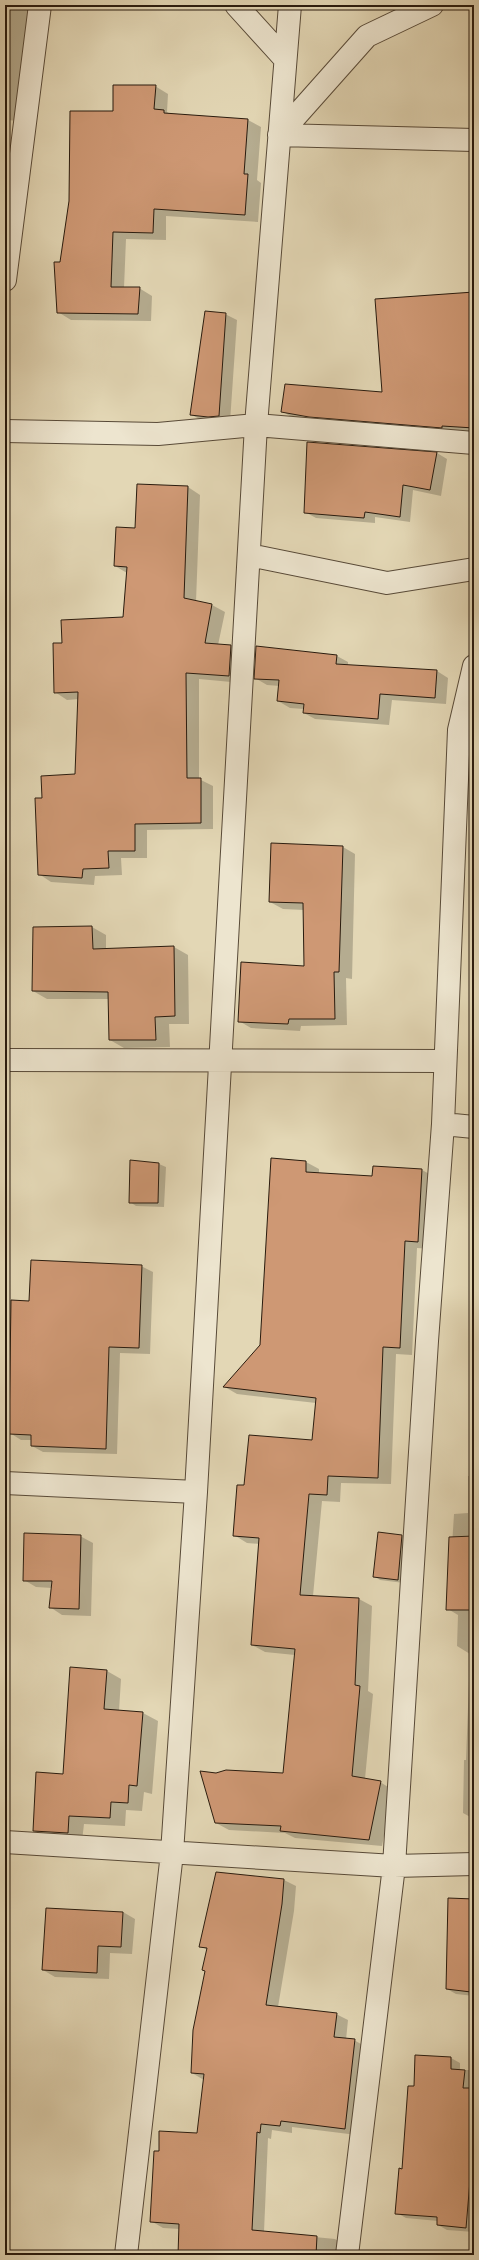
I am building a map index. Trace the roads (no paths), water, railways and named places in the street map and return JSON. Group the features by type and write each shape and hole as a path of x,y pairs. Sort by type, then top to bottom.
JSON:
{"street":[{"path":"5,280 40,5"},
{"path":"236,5 285,59"},
{"path":"126,2255 172,1853 196,1492 219,1060 256,425 290,5"},
{"path":"279,135 367,36 432,5"},
{"path":"279,135 474,140"},
{"path":"5,431 158,434 256,425 474,443"},
{"path":"249,555 387,583 474,569"},
{"path":"347,2255 394,1866 427,1333 443,1124 444,1061 459,730 474,666"},
{"path":"5,1060 444,1061"},
{"path":"443,1124 474,1127"},
{"path":"5,1483 196,1492"},
{"path":"5,1842 394,1866 474,1864"}]}
